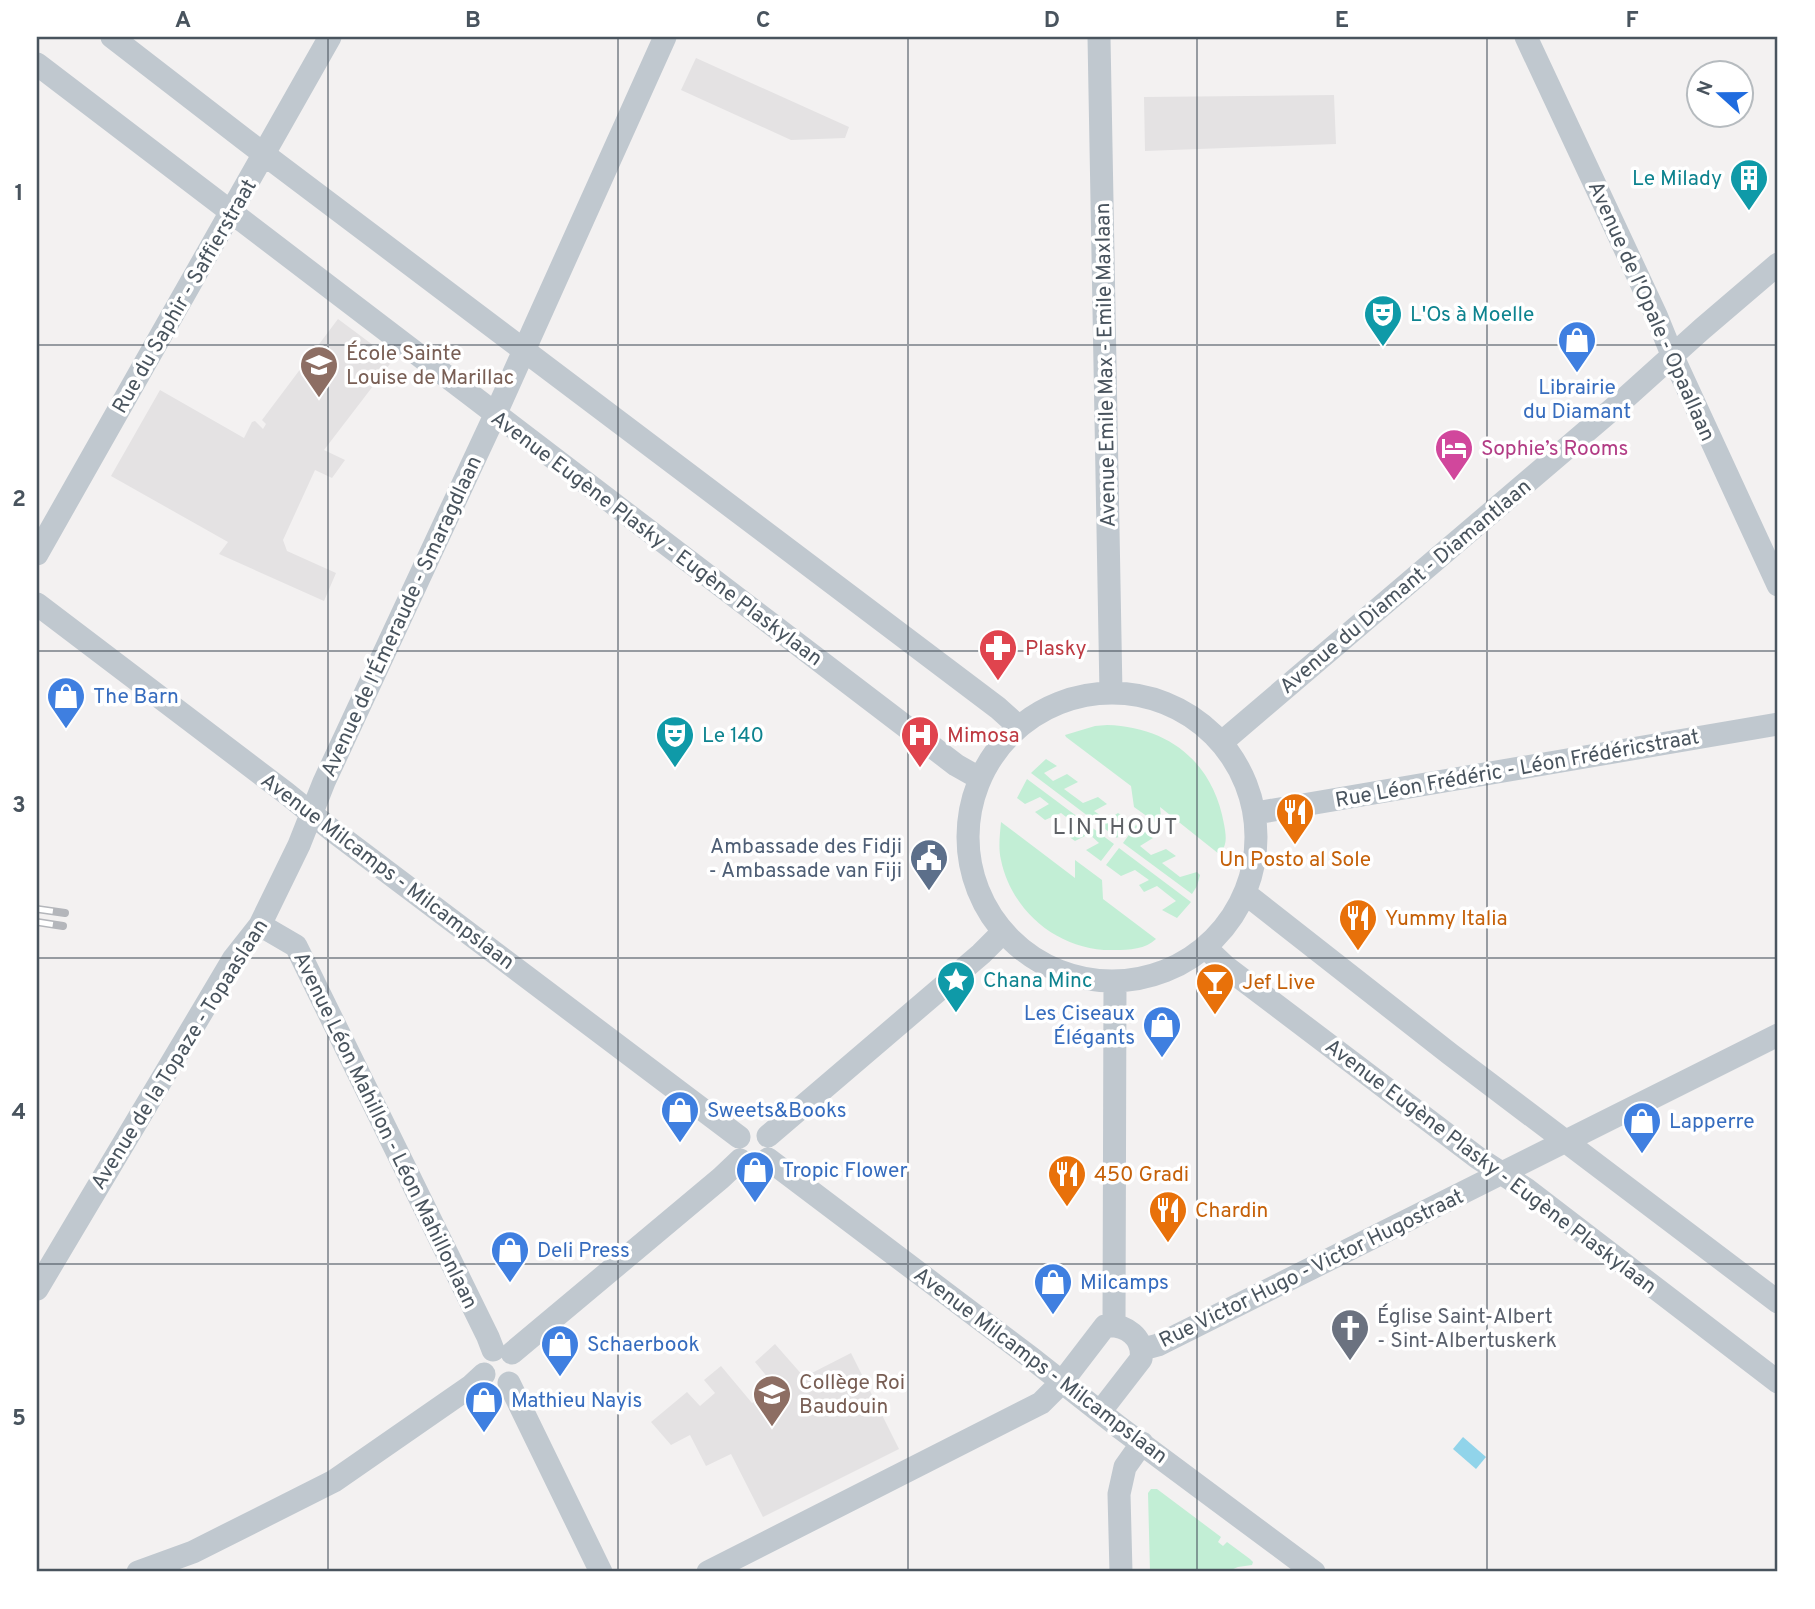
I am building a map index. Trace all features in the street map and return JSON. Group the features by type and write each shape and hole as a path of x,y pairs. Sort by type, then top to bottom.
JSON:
{"street":[{"path":"112,37 998,708 1018,726"},
{"name":"Rue du Saphir - Saffierstraat","path":"37,554 330,37"},
{"name":"Avenue de l'Émeraude - Smaragdlaan","path":"311,813 495,415 665,37"},
{"name":"Avenue Emile Max - Emile Maxlaan","path":"1099,37 1111,693"},
{"name":"Avenue de l'Opale - Opaallaan","path":"1526,37 1778,585"},
{"name":"Avenue Eugène Plasky - Eugène Plaskylaan","path":"37,64 956,765 979,778"},
{"name":"Avenue du Diamant - Diamantlaan","path":"1221,743 1778,264"},
{"name":"Avenue Milcamps - Milcampslaan","path":"37,604 739,1137"},
{"path":"1111,693 1146,696 1168,704 1186,713 1221,743 1245,776 1256,813 1258,833 1257,854 1246,894 1229,924 1206,948 1153,974 1115,982 1079,977 1032,959 1016,946 989,913 978,893 968,848 968,825 979,778 998,748 1018,726 1029,717 1061,704 1084,696 1111,693"},
{"name":"Rue Léon Frédéric - Léon Frédéricstraat","path":"1256,813 1778,724"},
{"name":"Avenue de la Topaze - Topaaslaan","path":"37,1289 234,958 260,925 299,845 311,813"},
{"path":"1246,894 1450,1054 1778,1303"},
{"name":"Avenue Léon Mahillon - Léon Mahillonlaan","path":"260,925 296,947 488,1336 503,1352"},
{"path":"768,1147 756,1129 746,1131 739,1137 735,1147 740,1160 754,1166 762,1164 768,1147 1003,932"},
{"name":"Avenue Eugène Plasky - Eugène Plaskylaan","path":"1206,948 1237,976 1478,1158 1526,1189 1778,1382"},
{"path":"708,1572 1041,1403 1062,1382 1104,1326 1114,1325 1115,982"},
{"name":"Rue Victor Hugo - Victor Hugostraat","path":"1143,1349 1158,1345 1778,1035"},
{"name":"Avenue Milcamps - Milcampslaan","path":"768,1147 1142,1443 1289,1565 1314,1572"},
{"path":"503,1352 740,1160"},
{"name":"Rue Victor Hugo - Victor Hugostraat","path":"1100,1412 1141,1359 1143,1349 1127,1330 1114,1325"},
{"path":"503,1352 516,1357 519,1367 516,1376 509,1383 496,1385 490,1382 482,1368 488,1354 503,1352"},
{"path":"138,1572 193,1552 334,1481 471,1386 484,1374"},
{"path":"509,1383 601,1572"},
{"path":"1121,1572 1119,1494 1125,1467 1142,1443"}],"shaded area":[{"path":"696,58 849,127 845,138 791,140 681,90"},
{"path":"1334,95 1336,144 1145,151 1144,97"},
{"path":"338,319 393,360 324,450 345,460 332,478 315,470 283,540 287,551 336,573 324,601 219,554 228,542 111,476 160,390 244,438 252,422 255,421 263,429 266,424 262,420"},
{"name":"Collège Roi Baudouin","path":"775,1344 804,1377 851,1353 899,1449 763,1517 731,1454 706,1466 690,1435 671,1445 651,1422 687,1392 700,1406 715,1393 704,1380 721,1366 752,1403 778,1390 755,1362"}],"green space":[{"path":"1107,725 1129,727 1168,741 1185,752 1198,766 1210,783 1224,824 1225,844 1219,854 1160,807 1162,827 1134,807 1131,786 1065,735"},
{"path":"1046,759 1057,766 1044,773 1053,781 1067,774 1078,782 1064,789 1083,803 1098,797 1107,804 1094,811 1107,820 1118,813 1130,821 1117,838 1031,773"},
{"path":"1027,779 1114,844 1101,861 1086,850 1099,843 1089,834 1075,841 1065,834 1079,827 1061,813 1045,820 1035,812 1049,804 1040,797 1025,804 1017,798"},
{"path":"1001,822 1075,878 1075,860 1102,880 1103,899 1156,939 1142,947 1131,949 1095,949 1076,944 1042,926 1016,897 1007,879 1000,851"},
{"path":"1136,825 1153,838 1140,846 1151,855 1166,849 1176,856 1162,863 1180,877 1197,872 1200,875 1192,894 1123,843"},
{"path":"1119,848 1191,902 1177,918 1162,910 1176,901 1157,886 1144,892 1139,885 1149,880 1135,870 1121,876 1106,865"},
{"path":"1151,1489 1157,1489 1221,1537 1218,1542 1223,1546 1227,1542 1250,1559 1252,1565 1226,1572 1150,1572 1148,1493"}],"water":[{"path":"1463,1437 1486,1457 1476,1469 1453,1449"}],"railway":[{"path":"37,909 65,913"},
{"path":"37,922 63,926"}],"place":[{"name":"Le Milady","path":"1749,212"},
{"name":"L'Os à Moelle","path":"1383,348"},
{"name":"Librairie du Diamant","path":"1577,374"},
{"name":"École Sainte Louise de Marillac","path":"319,399"},
{"name":"Sophie’s Rooms","path":"1454,482"},
{"name":"Plasky","path":"998,682"},
{"name":"The Barn","path":"66,730"},
{"name":"Le 140","path":"675,769"},
{"name":"Mimosa","path":"920,769"},
{"name":"Un Posto al Sole","path":"1295,846"},
{"name":"Ambassade des Fidji - Ambassade van Fiji","path":"929,892"},
{"name":"Yummy Italia","path":"1358,952"},
{"name":"Chana Minc","path":"956,1014"},
{"name":"Jef Live","path":"1215,1016"},
{"name":"Les Ciseaux Élégants","path":"1162,1059"},
{"name":"Sweets&Books","path":"680,1144"},
{"name":"Lapperre","path":"1642,1155"},
{"name":"Tropic Flower","path":"755,1204"},
{"name":"450 Gradi","path":"1067,1208"},
{"name":"Chardin","path":"1168,1244"},
{"name":"Deli Press","path":"510,1284"},
{"name":"Milcamps","path":"1053,1316"},
{"name":"Église Saint-Albert - Sint-Albertuskerk","path":"1350,1362"},
{"name":"Schaerbook","path":"560,1378"},
{"name":"Collège Roi Baudouin","path":"772,1428"},
{"name":"Mathieu Nayis","path":"484,1434"}],"district":[{"name":"LINTHOUT","path":"1116,826"}]}
